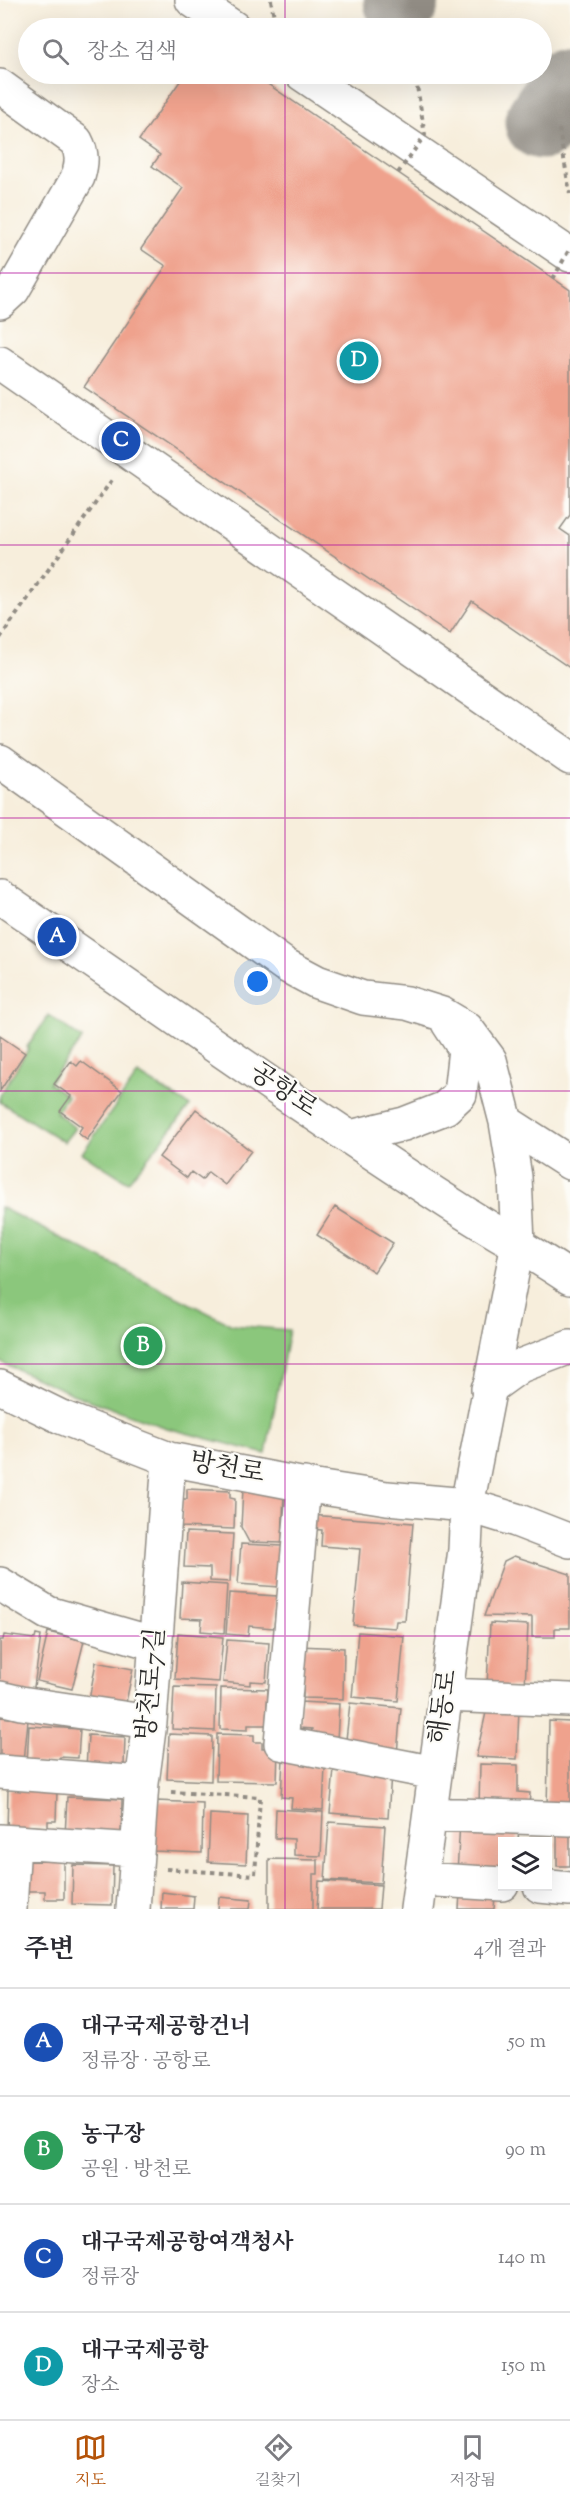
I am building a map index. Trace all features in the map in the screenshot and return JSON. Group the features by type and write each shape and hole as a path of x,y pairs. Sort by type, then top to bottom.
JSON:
{"street":[{"path":"192,0 219,18"},
{"path":"315,84 561,267"},
{"path":"0,87 76,141 81,150 82,162 78,177 13,290 0,302"},
{"path":"0,363 570,758"},
{"name":"해동로","path":"0,761 285,964 317,981 363,998 407,1003 442,1014 467,1029 490,1060 506,1122 515,1177 518,1243 488,1389 468,1505 465,1550 419,1894"},
{"name":"공항로","path":"0,897 456,1208 518,1243 570,1278"},
{"path":"350,1137 404,1124 446,1108 460,1094 465,1049 442,1014"},
{"path":"506,1122 570,1163"},
{"path":"488,1389 520,1366 570,1347"},
{"name":"방천로","path":"0,1388 61,1418 170,1459 387,1498 468,1505"},
{"name":"방천로7길","path":"133,1909 170,1459"},
{"path":"304,1484 281,1743 435,1773"},
{"path":"468,1505 516,1520 570,1541"},
{"path":"0,1584 48,1613 156,1644"},
{"path":"446,1695 570,1700"},
{"path":"0,1698 150,1722"},
{"path":"0,1772 142,1787"},
{"path":"430,1814 570,1819"},
{"path":"10,1909 7,1841 136,1858"},
{"path":"419,1894 498,1884"},
{"path":"552,1887 570,1888"}],"path":[{"path":"271,0 274,18"},
{"path":"398,173 425,135 416,84"},
{"path":"558,129 570,194"},
{"path":"561,267 570,248"},
{"path":"0,638 131,455"},
{"path":"136,1858 255,1875 260,1797 142,1787"}],"green space":[{"path":"49,1015 82,1039 49,1083 67,1096 56,1112 75,1128 64,1142 0,1102 0,1095 29,1048 27,1047"},
{"path":"138,1074 190,1106 128,1182 82,1153"},
{"path":"0,1207 232,1325 289,1330 266,1454 167,1428 75,1395 0,1362"}],"building":[{"path":"178,84 268,84 570,290 570,515 560,529 570,536 570,668 472,601 450,634 84,387 166,266 141,249 183,188 152,166 160,155 139,140"},
{"path":"0,1036 25,1053 0,1091"},
{"path":"71,1061 77,1066 81,1061 122,1091 87,1140 78,1133 82,1127 60,1111 71,1096 54,1084"},
{"path":"196,1109 251,1151 225,1185 208,1172 202,1180 191,1172 187,1178 159,1157"},
{"path":"335,1207 393,1243 374,1272 317,1235"},
{"path":"187,1489 230,1491 230,1498 235,1499 234,1529 181,1527 182,1499 187,1499"},
{"path":"243,1489 284,1491 282,1543 249,1542 241,1527"},
{"path":"310,1515 413,1523 405,1621 396,1621 395,1628 353,1625 360,1549 321,1546 322,1530 309,1529"},
{"path":"186,1532 233,1534 230,1582 210,1581 210,1568 184,1567"},
{"path":"241,1544 282,1546 280,1587 238,1584"},
{"path":"514,1556 570,1574 570,1628 555,1628 555,1637 532,1637 532,1617 484,1616 504,1561"},
{"path":"182,1582 227,1585 224,1633 201,1631 202,1619 180,1618"},
{"path":"229,1593 277,1596 274,1628 249,1626 248,1636 226,1634"},
{"path":"490,1623 528,1625 525,1687 487,1686"},
{"path":"48,1632 84,1641 72,1689 37,1681"},
{"path":"358,1632 404,1636 398,1701 352,1697"},
{"path":"178,1633 223,1637 219,1682 175,1679"},
{"path":"4,1635 35,1639 36,1635 41,1636 33,1694 0,1689 0,1640 3,1640"},
{"path":"227,1640 269,1643 266,1682 250,1681 250,1685 223,1682"},
{"path":"299,1646 344,1648 343,1699 303,1698 303,1687 298,1687"},
{"path":"96,1662 133,1669 125,1707 89,1700"},
{"path":"174,1687 216,1688 215,1731 172,1729"},
{"path":"221,1688 268,1689 266,1725 248,1725 248,1730 220,1729"},
{"path":"300,1702 339,1704 337,1741 311,1740 312,1729 299,1728"},
{"path":"350,1703 401,1708 397,1754 345,1749"},
{"path":"487,1708 519,1709 517,1759 476,1757"},
{"path":"0,1717 28,1720 24,1762 0,1760"},
{"path":"549,1721 570,1722 570,1807 547,1807"},
{"path":"29,1726 80,1729 78,1758 60,1757 60,1762 27,1764"},
{"path":"169,1734 212,1736 211,1781 167,1779"},
{"path":"217,1734 254,1735 254,1742 262,1742 262,1748 278,1748 277,1782 216,1781"},
{"path":"88,1735 125,1737 124,1765 86,1768"},
{"path":"283,1759 310,1761 309,1766 325,1767 323,1810 291,1808 292,1798 281,1797"},
{"path":"480,1764 518,1765 518,1792 530,1793 529,1807 479,1806"},
{"path":"334,1769 391,1773 388,1818 330,1813"},
{"path":"8,1789 57,1790 56,1821 48,1821 48,1827 29,1826 29,1833 7,1832"},
{"path":"67,1797 122,1799 121,1838 65,1836"},
{"path":"156,1801 203,1803 202,1853 154,1851"},
{"path":"276,1809 323,1812 321,1856 294,1855 294,1839 275,1838"},
{"path":"210,1814 248,1816 246,1864 208,1862"},
{"path":"329,1822 385,1826 381,1883 325,1880"},
{"path":"460,1822 519,1825 518,1837 498,1837 498,1874 457,1873"},
{"path":"557,1833 570,1833 570,1866 557,1866"},
{"path":"23,1857 64,1857 64,1899 45,1899 45,1891 23,1891"},
{"path":"269,1859 318,1860 318,1874 313,1874 313,1909 269,1909"},
{"path":"73,1865 113,1866 112,1905 72,1904"},
{"path":"319,1881 381,1885 379,1909 317,1909"},
{"path":"162,1892 194,1896 193,1909 161,1909"},
{"path":"460,1893 495,1896 494,1909 459,1909"},
{"path":"219,1897 251,1900 250,1909 218,1909"}],"taxiway":[{"path":"542,122 570,79"}],"place":[{"name":"대구국제공항","path":"359,361"},
{"name":"대구국제공항여객청사","path":"121,441"},
{"name":"대구국제공항건너","path":"57,937"},
{"name":"농구장","path":"143,1346"}]}
